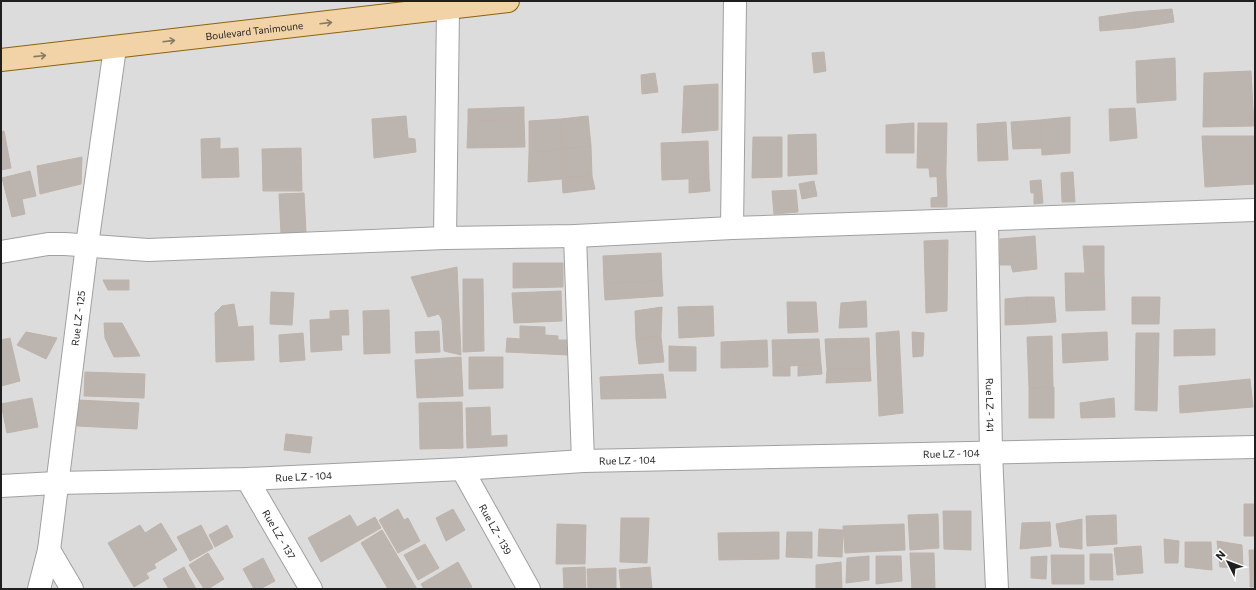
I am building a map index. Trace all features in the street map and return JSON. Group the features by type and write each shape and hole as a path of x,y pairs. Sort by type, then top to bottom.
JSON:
{"main road":[{"name":"Boulevard Tanimoune","path":"1,60 115,48 508,1"}],"street":[{"path":"732,228 735,1"},
{"path":"445,238 448,9"},
{"name":"Rue LZ - 125","path":"39,589 48,550 87,245 115,48"},
{"path":"1,252 48,244 87,245 148,250 445,238 575,236 732,228 987,221 1255,210"},
{"name":"Rue LZ - 141","path":"987,221 991,453 997,589"},
{"path":"575,236 583,461"},
{"name":"Rue LZ - 104","path":"1,486 56,483 247,479 462,469 583,461 1255,447"},
{"name":"Rue LZ - 139","path":"462,469 529,589"},
{"name":"Rue LZ - 137","path":"247,479 311,589"},
{"path":"48,550 72,589"}],"shaded area":[{"path":"1,1 1255,1 1255,589 1,589"}],"building":[{"path":"1172,9 1174,22 1135,28 1134,12"},
{"path":"1134,12 1135,28 1100,31 1099,17"},
{"path":"824,52 826,71 814,73 812,53"},
{"path":"1175,58 1176,100 1137,103 1136,61"},
{"path":"1251,71 1254,126 1203,127 1204,73"},
{"path":"655,73 658,92 642,94 641,75"},
{"path":"718,84 718,130 682,133 684,86"},
{"path":"524,107 524,119 468,122 468,109"},
{"path":"1135,108 1137,138 1110,141 1109,109"},
{"path":"406,116 408,138 415,139 416,152 374,158 372,119"},
{"path":"588,116 591,146 562,149 561,119"},
{"path":"1070,117 1070,153 1042,155 1040,120"},
{"path":"524,119 525,147 467,148 468,122"},
{"path":"561,119 562,149 529,153 529,121"},
{"path":"1040,120 1042,148 1013,149 1011,122"},
{"path":"1006,122 1008,160 978,161 977,124"},
{"path":"914,123 914,153 886,153 886,125"},
{"path":"918,123 947,123 946,168 917,168"},
{"path":"4,131 11,168 1,170 1,132"},
{"path":"816,134 817,174 788,176 788,135"},
{"path":"1202,136 1255,136 1255,184 1205,187"},
{"path":"753,137 782,137 782,177 752,178"},
{"path":"220,138 220,149 238,148 239,177 202,178 201,139"},
{"path":"708,141 709,178 662,180 661,143"},
{"path":"591,146 592,176 562,178 562,149"},
{"path":"301,148 302,191 263,191 262,149"},
{"path":"562,149 562,179 528,182 529,153"},
{"path":"82,157 81,184 40,194 37,166"},
{"path":"929,168 946,168 946,176 930,177"},
{"path":"30,171 36,196 22,199 25,214 12,217 2,178"},
{"path":"1073,172 1075,202 1062,202 1061,173"},
{"path":"592,176 595,189 563,193 562,178"},
{"path":"946,176 947,197 938,197 937,177"},
{"path":"709,178 710,191 689,193 689,179"},
{"path":"1041,180 1042,192 1031,193 1030,181"},
{"path":"814,181 817,196 802,199 799,184"},
{"path":"796,190 798,212 774,214 772,191"},
{"path":"1042,192 1043,203 1034,204 1034,193"},
{"path":"304,193 306,232 281,234 279,194"},
{"path":"947,197 947,207 931,207 931,198"},
{"path":"1035,236 1037,269 1013,272 1011,265 1000,265 1000,239"},
{"path":"948,240 947,311 926,313 924,241"},
{"path":"1083,246 1104,246 1104,273 1085,273"},
{"path":"661,253 662,281 604,283 603,256"},
{"path":"513,263 563,263 563,287 513,288"},
{"path":"457,267 461,355 444,351 442,320 439,314 428,317 411,277"},
{"path":"1065,273 1104,273 1105,310 1066,311"},
{"path":"463,279 483,279 484,351 463,352"},
{"path":"103,280 129,280 129,290 108,290"},
{"path":"662,281 663,296 605,300 604,283"},
{"path":"561,291 562,321 514,323 512,293"},
{"path":"271,292 294,293 292,325 270,324"},
{"path":"1026,297 1028,324 1005,325 1005,299"},
{"path":"1026,297 1054,297 1056,322 1028,324"},
{"path":"1132,297 1160,297 1159,324 1132,324"},
{"path":"866,301 867,327 839,328 841,303"},
{"path":"787,302 816,302 818,332 788,333"},
{"path":"234,304 238,327 253,326 254,360 216,362 215,313 222,306"},
{"path":"713,306 714,336 679,338 678,307"},
{"path":"662,307 661,337 636,339 635,311"},
{"path":"348,310 349,335 341,335 342,350 311,352 310,320 330,319 330,311"},
{"path":"389,310 390,353 364,354 363,311"},
{"path":"104,323 122,323 140,356 114,357 105,338"},
{"path":"520,326 545,327 545,335 558,336 558,340 569,340 568,355 506,352 507,338 520,339"},
{"path":"1215,329 1215,355 1174,356 1174,330"},
{"path":"439,331 440,352 416,353 415,332"},
{"path":"899,331 903,413 879,416 876,333"},
{"path":"26,332 57,338 46,359 17,345"},
{"path":"912,332 924,333 923,356 913,357"},
{"path":"1107,332 1108,360 1063,363 1062,334"},
{"path":"303,333 305,360 280,362 279,335"},
{"path":"1136,333 1159,333 1157,411 1135,410"},
{"path":"1052,336 1053,387 1029,388 1027,337"},
{"path":"661,337 664,362 639,364 636,339"},
{"path":"10,338 20,381 1,386 1,340"},
{"path":"869,338 870,368 827,370 825,339"},
{"path":"819,339 821,364 773,367 772,340"},
{"path":"767,340 768,367 721,368 721,342"},
{"path":"669,346 696,347 696,371 669,371"},
{"path":"461,357 463,396 417,398 415,360"},
{"path":"469,357 503,357 503,388 469,389"},
{"path":"821,364 822,374 798,376 798,365"},
{"path":"790,365 790,376 773,376 773,367"},
{"path":"870,368 871,381 826,383 827,370"},
{"path":"85,372 145,374 144,398 84,396"},
{"path":"663,374 666,398 601,399 600,377"},
{"path":"1250,379 1253,407 1180,413 1179,386"},
{"path":"1054,387 1054,418 1029,418 1029,388"},
{"path":"32,398 38,427 7,433 1,404"},
{"path":"1114,398 1115,417 1081,418 1080,403"},
{"path":"78,400 139,403 137,429 77,426"},
{"path":"462,402 463,448 420,449 419,403"},
{"path":"490,407 491,436 507,435 507,446 467,448 466,408"},
{"path":"286,434 312,437 310,453 284,450"},
{"path":"1244,504 1255,504 1255,536 1244,536"},
{"path":"398,509 404,520 408,518 420,541 398,553 379,520"},
{"path":"453,509 465,530 446,541 436,518"},
{"path":"943,511 971,511 971,550 944,549"},
{"path":"938,514 939,548 910,550 908,515"},
{"path":"350,515 357,527 375,517 381,528 321,562 308,538"},
{"path":"1116,515 1117,544 1087,546 1086,516"},
{"path":"621,518 649,518 647,563 620,562"},
{"path":"1082,519 1082,549 1060,547 1056,524"},
{"path":"1050,522 1051,546 1020,549 1022,523"},
{"path":"161,523 177,550 154,564 156,568 146,573 149,578 134,587 108,543 140,525 145,533"},
{"path":"557,524 586,525 585,564 556,564"},
{"path":"904,524 905,550 845,553 843,526"},
{"path":"201,525 213,548 190,561 177,537"},
{"path":"227,525 233,537 215,547 209,535"},
{"path":"819,529 843,530 842,557 818,556"},
{"path":"382,530 417,589 388,589 361,543"},
{"path":"779,532 779,559 719,560 718,533"},
{"path":"787,532 812,532 812,558 786,557"},
{"path":"1164,539 1179,541 1178,563 1165,563"},
{"path":"1217,541 1242,545 1243,568 1220,567"},
{"path":"1185,542 1211,542 1212,570 1185,567"},
{"path":"425,544 439,568 418,580 404,555"},
{"path":"1141,546 1143,573 1117,575 1114,548"},
{"path":"1249,550 1255,550 1255,573 1250,574"},
{"path":"208,553 224,579 208,589 204,589 189,565"},
{"path":"910,553 934,553 935,589 912,589"},
{"path":"1090,554 1112,554 1113,580 1090,580"},
{"path":"1051,555 1084,555 1084,584 1052,584"},
{"path":"869,556 869,580 846,583 847,558"},
{"path":"876,556 901,556 902,581 876,584"},
{"path":"1047,556 1046,579 1031,578 1031,557"},
{"path":"263,558 275,581 260,589 254,589 243,569"},
{"path":"458,562 472,587 468,589 424,589 421,584"},
{"path":"841,562 842,589 816,589 816,565"},
{"path":"184,567 196,589 169,589 163,579"},
{"path":"585,567 586,589 564,589 563,568"},
{"path":"650,567 652,589 621,589 619,570"},
{"path":"616,568 616,589 588,589 587,569"},
{"path":"1255,573 1255,587 1250,587 1250,574"}]}
